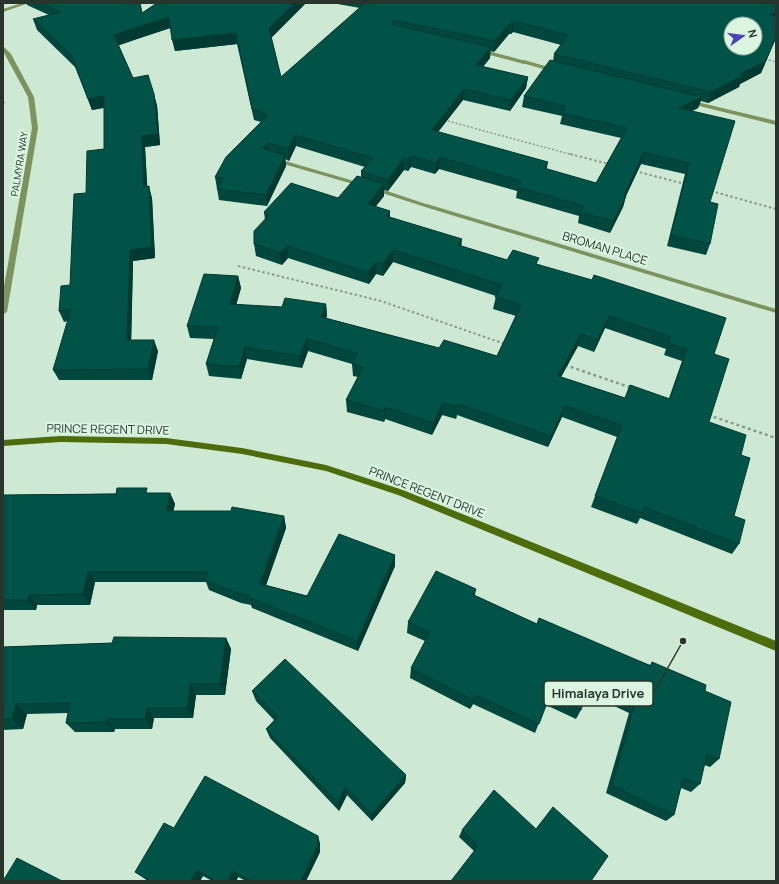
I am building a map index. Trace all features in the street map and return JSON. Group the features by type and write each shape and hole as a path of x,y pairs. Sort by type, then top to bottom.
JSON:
{"main road":[{"name":"PRINCE REGENT DRIVE","path":"3,443 60,439 166,441 242,451 326,468 400,492 776,646"}],"street":[{"path":"3,11 27,3"},
{"name":"PALMYRA WAY","path":"3,48 31,97 35,128 3,312"},
{"path":"473,50 562,72"},
{"path":"684,101 776,123"},
{"name":"BROMAN PLACE","path":"269,158 400,196 427,206 776,312"}],"path":[{"path":"761,58 776,62"},
{"path":"437,118 614,166"},
{"path":"630,170 691,186"},
{"path":"707,190 776,209"},
{"path":"238,266 381,301 508,345"},
{"path":"560,363 634,389"},
{"path":"701,412 776,438"}],"building":[{"path":"42,3 140,3 142,13 157,3 295,3 269,28 281,77 365,3 776,3 776,13 770,15 776,16 776,37 765,62 740,74 743,76 711,92 554,54 568,35 514,21 510,23 495,41 393,21 394,25 491,47 476,65 528,77 511,100 464,89 432,130 548,162 544,168 596,183 627,128 562,113 566,106 524,96 550,60 702,97 679,108 735,121 710,202 718,204 710,244 671,235 689,163 644,152 624,195 626,196 613,221 580,212 584,206 518,187 521,181 440,157 436,163 411,156 408,160 404,158 388,180 361,171 373,158 295,135 288,149 268,143 263,147 285,155 266,195 217,189 223,178 215,177 226,157 268,115 252,109 236,33 172,40 169,17 114,35 133,78 148,75 154,94 158,134 142,136 144,187 149,186 152,247 130,250 127,340 154,340 148,369 53,370 71,309 59,311 61,286 70,285 74,194 86,193 87,151 104,149 104,96 88,99 72,56 33,19 61,12"},
{"path":"357,176 384,184 368,204 390,211 386,216 462,239 458,245 507,260 513,250 539,258 536,264 592,280 594,275 726,318 714,354 729,359 709,422 746,435 741,455 750,458 734,516 745,520 739,544 644,507 643,513 595,496 622,425 565,406 551,436 458,404 457,407 443,403 433,423 385,407 384,411 346,400 363,367 352,364 358,353 307,339 300,356 245,347 239,367 206,364 218,327 187,326 204,274 238,276 230,304 282,307 285,298 326,304 321,317 439,348 444,340 497,356 521,305 495,297 502,285 393,250 383,264 376,262 368,272 287,246 280,253 254,244 254,231 270,214 264,212 291,183 338,198","holes":["609,316 671,337 668,343 687,349 670,399 630,385 625,398 558,376 581,334 597,340"]},
{"path":"117,488 147,488 146,493 170,493 167,511 231,511 232,507 284,516 260,584 307,596 339,534 395,555 357,641 248,597 249,595 237,593 205,580 208,572 88,572 83,594 29,595 28,600 3,600 3,495 116,494"},
{"path":"436,571 476,589 473,595 537,624 539,618 651,666 652,662 706,685 705,691 731,702 719,759 707,754 700,784 683,778 674,815 612,785 635,703 590,683 581,710 550,695 539,724 475,695 473,700 411,668 430,632 408,622"},
{"path":"114,637 226,638 220,684 191,684 187,708 147,708 145,719 107,719 106,722 66,723 70,703 16,704 12,719 3,720 3,647 112,643"},
{"path":"285,659 406,775 372,814 345,787 338,803 266,729 278,717 252,691"},
{"path":"205,776 318,836 318,845 301,881 252,881 233,871 228,881 216,881 197,870 191,881 150,881 135,872 164,823 174,828"},
{"path":"494,790 536,829 553,807 608,856 591,881 451,881 478,846 462,830"},
{"path":"17,858 62,881 3,881"}],"place":[{"name":"Himalaya Drive","path":"683,641"}]}
